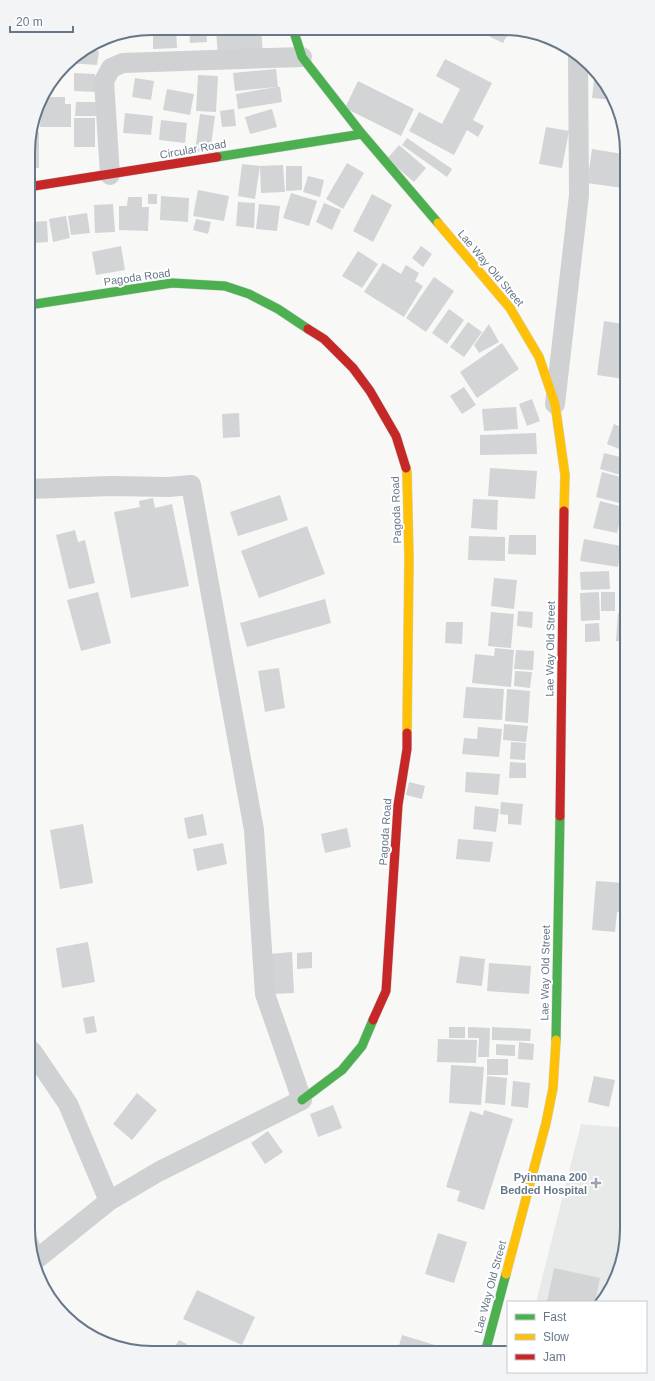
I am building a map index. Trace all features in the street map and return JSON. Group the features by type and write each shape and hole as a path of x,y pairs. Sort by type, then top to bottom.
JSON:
{"street":[{"name":"Lae Way Old Street","path":"295,35 302,57 362,134 510,308 539,357 555,404 565,475 556,1043 553,1088 546,1123 487,1346"},
{"path":"110,175 104,81 111,68 123,63 302,57"},
{"path":"555,404 579,195 578,62"},
{"name":"Circular Road","path":"35,186 362,134"},
{"name":"Pagoda Road","path":"35,304 172,283 225,286 249,294 278,309 324,339 353,368 370,391 396,436 407,472 409,558 407,749 398,805 386,992 362,1046 342,1070 302,1100"},
{"path":"35,489 112,486 168,487 190,485 254,830 265,994 302,1100 158,1172 109,1201 39,1257"},
{"path":"35,1055 68,1104 109,1201"}],"shaded area":[{"name":"Pyinmana 200 Bedded Hospital","path":"581,1124 620,1127 620,1237 616,1259 608,1281 595,1301 536,1301"}],"building":[{"path":"153,35 176,35 177,48 153,49"},
{"path":"189,35 206,35 207,42 190,43"},
{"path":"216,35 261,35 263,54 218,57"},
{"path":"486,35 507,35 503,43"},
{"path":"93,51 99,51 97,65 76,64"},
{"path":"445,59 492,83 473,120 484,126 478,137 467,130 454,155 409,131 419,112 442,124 460,89 436,76"},
{"path":"276,69 278,87 280,87 282,102 238,109 236,94 276,87 235,91 233,73"},
{"path":"74,73 95,74 95,92 74,91"},
{"path":"198,75 218,76 216,112 196,111"},
{"path":"135,78 154,81 151,100 132,97"},
{"path":"594,79 607,99 592,98"},
{"path":"358,81 414,109 401,136 345,108"},
{"path":"167,89 194,94 190,115 163,110"},
{"path":"49,97 65,97 65,104 71,104 71,127 40,127 40,118"},
{"path":"76,102 100,102 100,116 75,116"},
{"path":"234,109 236,126 222,127 220,111"},
{"path":"272,109 277,127 250,134 245,117"},
{"path":"125,113 153,116 151,135 123,133"},
{"path":"200,114 215,116 210,153 195,151"},
{"path":"74,118 95,118 95,147 74,147"},
{"path":"161,120 187,123 185,143 159,140"},
{"path":"546,127 569,131 562,168 539,164"},
{"path":"37,132 39,132 39,168 35,168 35,144"},
{"path":"407,138 452,169 447,177 402,145"},
{"path":"399,145 426,168 414,182 387,159"},
{"path":"592,149 620,154 620,188 587,183"},
{"path":"347,163 364,173 343,209 326,199"},
{"path":"242,164 260,166 255,199 238,196"},
{"path":"283,165 285,192 261,193 260,166"},
{"path":"286,166 302,166 302,190 286,191"},
{"path":"308,176 324,180 320,197 303,192"},
{"path":"198,190 229,196 224,221 193,216"},
{"path":"291,193 317,201 309,226 283,218"},
{"path":"148,194 157,194 157,204 148,204"},
{"path":"372,194 392,205 373,242 353,231"},
{"path":"161,196 189,198 188,222 160,220"},
{"path":"128,197 142,197 142,207 149,207 148,231 119,230 119,206 127,206"},
{"path":"238,202 255,203 254,228 236,226"},
{"path":"324,203 341,210 332,230 316,222"},
{"path":"113,204 115,232 95,233 94,205"},
{"path":"259,204 280,206 277,231 256,229"},
{"path":"87,213 90,233 71,235 68,216"},
{"path":"66,216 70,238 53,242 49,219"},
{"path":"196,219 211,222 208,234 193,230"},
{"path":"47,221 48,242 35,243 35,222"},
{"path":"121,246 125,270 96,275 92,252"},
{"path":"421,246 432,254 423,267 412,258"},
{"path":"358,251 378,264 362,288 342,276"},
{"path":"383,263 401,274 406,265 419,273 415,281 423,286 404,317 364,292"},
{"path":"434,277 454,291 426,332 406,318"},
{"path":"449,309 464,320 447,344 432,333"},
{"path":"604,321 620,324 620,378 597,375"},
{"path":"468,322 482,332 464,357 450,347"},
{"path":"489,324 499,342 479,353 474,345"},
{"path":"502,343 519,369 477,398 460,372"},
{"path":"464,387 476,405 462,414 450,396"},
{"path":"532,399 540,421 527,426 519,404"},
{"path":"516,407 518,429 484,431 482,409"},
{"path":"239,413 240,437 223,438 222,414"},
{"path":"614,424 620,426 620,449 607,444"},
{"path":"536,433 537,454 480,455 480,435"},
{"path":"604,453 620,457 620,475 600,469"},
{"path":"490,468 537,471 535,499 488,496"},
{"path":"602,472 620,477 620,503 596,497"},
{"path":"280,495 288,520 238,536 230,512"},
{"path":"153,498 155,508 172,504 189,586 131,598 114,512 140,507 139,501"},
{"path":"473,499 498,500 497,530 471,528"},
{"path":"600,501 620,506 620,520 617,533 593,528"},
{"path":"307,526 325,574 259,598 241,551"},
{"path":"75,530 78,542 85,540 95,583 69,589 56,535"},
{"path":"509,535 536,535 536,555 508,554"},
{"path":"469,536 505,537 505,561 468,560"},
{"path":"584,539 620,546 618,567 580,561"},
{"path":"609,571 610,589 581,590 580,572"},
{"path":"494,578 517,580 514,609 491,606"},
{"path":"98,592 111,643 81,651 67,600"},
{"path":"599,592 600,620 581,621 580,593"},
{"path":"601,592 615,592 615,611 601,611"},
{"path":"325,599 331,623 247,647 240,623"},
{"path":"518,611 533,612 532,628 517,626"},
{"path":"491,612 514,614 511,648 488,646"},
{"path":"618,613 620,613 620,641 616,641"},
{"path":"446,622 463,622 462,644 445,643"},
{"path":"599,623 600,641 585,642 585,624"},
{"path":"495,648 514,650 511,687 472,683 475,654 494,656"},
{"path":"516,650 534,651 533,670 514,669"},
{"path":"279,668 285,708 265,712 258,671"},
{"path":"515,671 532,672 530,688 514,686"},
{"path":"466,687 504,689 502,720 463,718"},
{"path":"507,689 530,691 528,723 505,721"},
{"path":"504,724 528,726 526,742 503,740"},
{"path":"478,727 502,729 499,757 462,754 464,738 477,739"},
{"path":"511,742 526,743 525,760 510,759"},
{"path":"510,762 526,763 526,778 509,778"},
{"path":"466,772 500,774 498,795 465,792"},
{"path":"409,782 425,786 422,799 406,795"},
{"path":"501,802 523,804 521,825 508,824 508,815 500,814"},
{"path":"475,806 499,809 496,832 473,829"},
{"path":"203,814 207,835 188,839 184,818"},
{"path":"83,824 93,883 60,889 50,830"},
{"path":"347,828 351,847 325,853 321,834"},
{"path":"458,839 493,842 490,862 456,859"},
{"path":"223,843 227,864 197,871 193,849"},
{"path":"596,881 620,883 620,912 617,912 615,932 592,930"},
{"path":"88,942 95,982 62,988 56,948"},
{"path":"292,952 294,993 272,994 270,954"},
{"path":"312,952 312,968 297,969 297,953"},
{"path":"460,956 485,959 482,986 456,983"},
{"path":"489,963 531,966 529,994 487,991"},
{"path":"94,1016 97,1032 86,1034 83,1018"},
{"path":"449,1027 465,1027 465,1038 449,1038"},
{"path":"468,1027 490,1028 489,1057 478,1057 479,1038 468,1038"},
{"path":"492,1027 531,1029 530,1041 492,1040"},
{"path":"438,1039 477,1040 476,1063 437,1062"},
{"path":"519,1042 534,1044 533,1060 518,1059"},
{"path":"496,1044 515,1045 515,1056 496,1055"},
{"path":"487,1059 508,1059 508,1075 487,1075"},
{"path":"451,1065 484,1067 481,1105 449,1103"},
{"path":"487,1076 507,1078 505,1105 485,1103"},
{"path":"594,1076 615,1080 609,1107 588,1102"},
{"path":"513,1081 530,1083 528,1108 511,1106"},
{"path":"137,1093 157,1110 132,1140 113,1124"},
{"path":"333,1105 342,1128 318,1137 310,1114"},
{"path":"484,1110 513,1119 484,1210 457,1201 460,1191 446,1187 470,1111 483,1115"},
{"path":"268,1131 283,1152 265,1164 251,1143"},
{"path":"35,1233 40,1245 36,1246"},
{"path":"438,1233 467,1242 454,1283 425,1274"},
{"path":"554,1268 600,1278 595,1301 547,1301"},
{"path":"197,1290 255,1317 242,1345 183,1319"},
{"path":"402,1335 438,1346 399,1346"},
{"path":"179,1340 187,1344 186,1346 175,1346"}],"traffic: fast":[{"path":"295,35 302,57 362,134 438,223"},
{"path":"217,157 362,134"},
{"path":"35,304 172,283 225,286 249,294 278,309 308,329"},
{"path":"556,1040 560,816"},
{"path":"302,1100 342,1070 362,1046 373,1020"},
{"path":"487,1346 506,1274"}],"traffic: slow":[{"path":"438,223 510,308 539,357 555,404 565,475 564,511"},
{"path":"406,468 409,558 407,733"},
{"path":"506,1274 546,1123 553,1088 556,1040"}],"traffic: jam":[{"path":"35,186 217,157"},
{"path":"308,329 324,339 353,368 370,391 396,436 406,468"},
{"path":"560,816 564,511"},
{"path":"373,1020 386,991 398,805 407,749 407,733"}],"place":[{"name":"Pyinmana 200 Bedded Hospital","path":"596,1183"}]}
